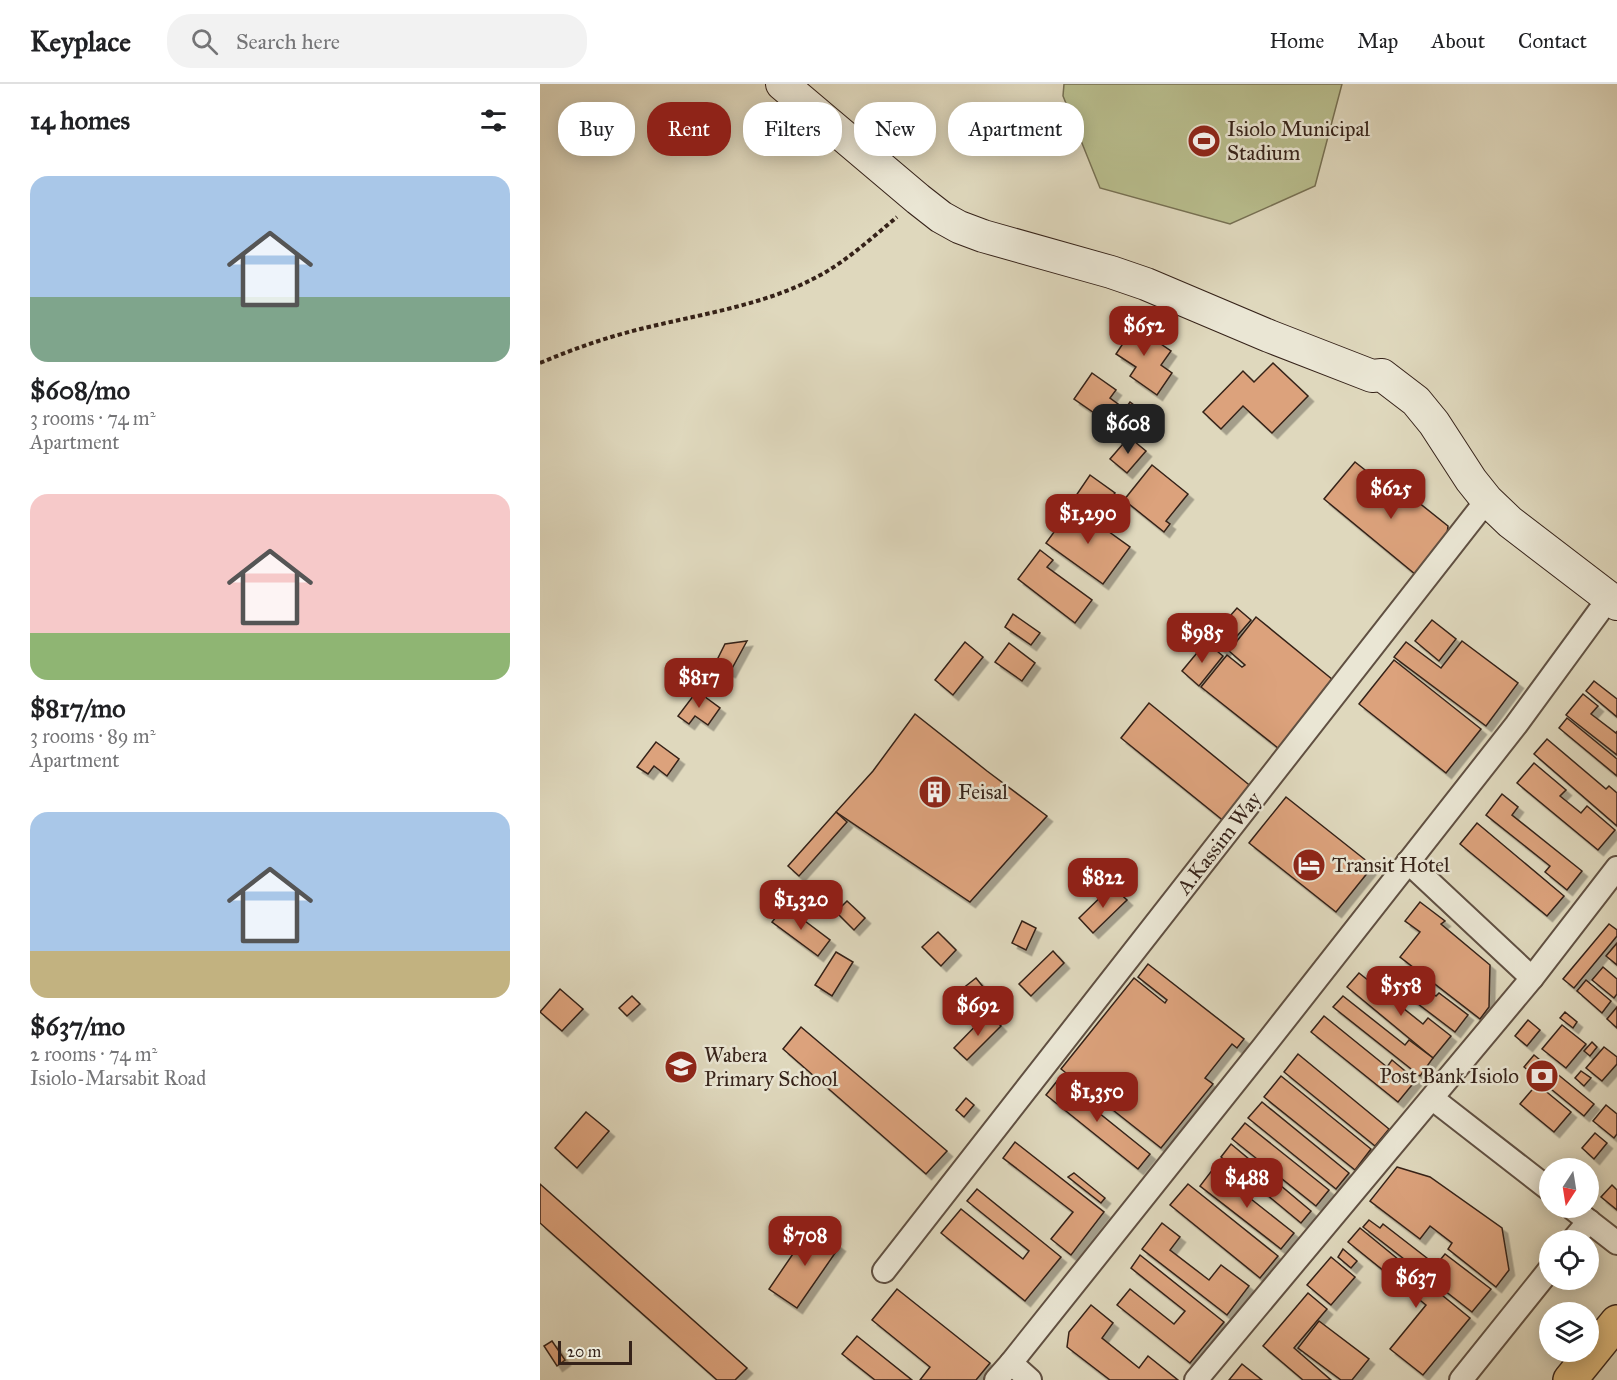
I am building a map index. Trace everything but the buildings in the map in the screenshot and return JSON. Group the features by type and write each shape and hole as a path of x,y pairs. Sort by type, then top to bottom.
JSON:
{"highway":[{"path":"1570,1380 1617,1322"}],"street":[{"path":"782,84 918,199 941,217 959,227 982,236 1146,284 1372,376 1382,375 1416,401 1434,423 1471,480 1487,500 1510,522 1613,601 1004,1372 1030,1380"},
{"name":"A.Kassim Way","path":"884,1271 1487,500"},
{"path":"1408,862 1532,978"},
{"path":"1196,1380 1532,978 1617,868"},
{"path":"1433,1098 1539,1181"},
{"path":"1586,1218 1617,1243"},
{"path":"1461,1380 1539,1283"}],"path":[{"path":"540,363 593,341 729,309 780,294 825,273 866,243 918,199"}],"green space":[{"name":"Isiolo Municipal Stadium","path":"1064,84 1342,84 1315,186 1230,224 1100,188 1084,148 1084,102 1065,102 1063,96"}],"place":[{"name":"Isiolo Municipal Stadium","path":"1204,141"},
{"name":"Feisal","path":"935,792"},
{"name":"Transit Hotel","path":"1309,865"},
{"name":"Wabera Primary School","path":"681,1067"},
{"name":"Post Bank Isiolo","path":"1542,1076"}]}
